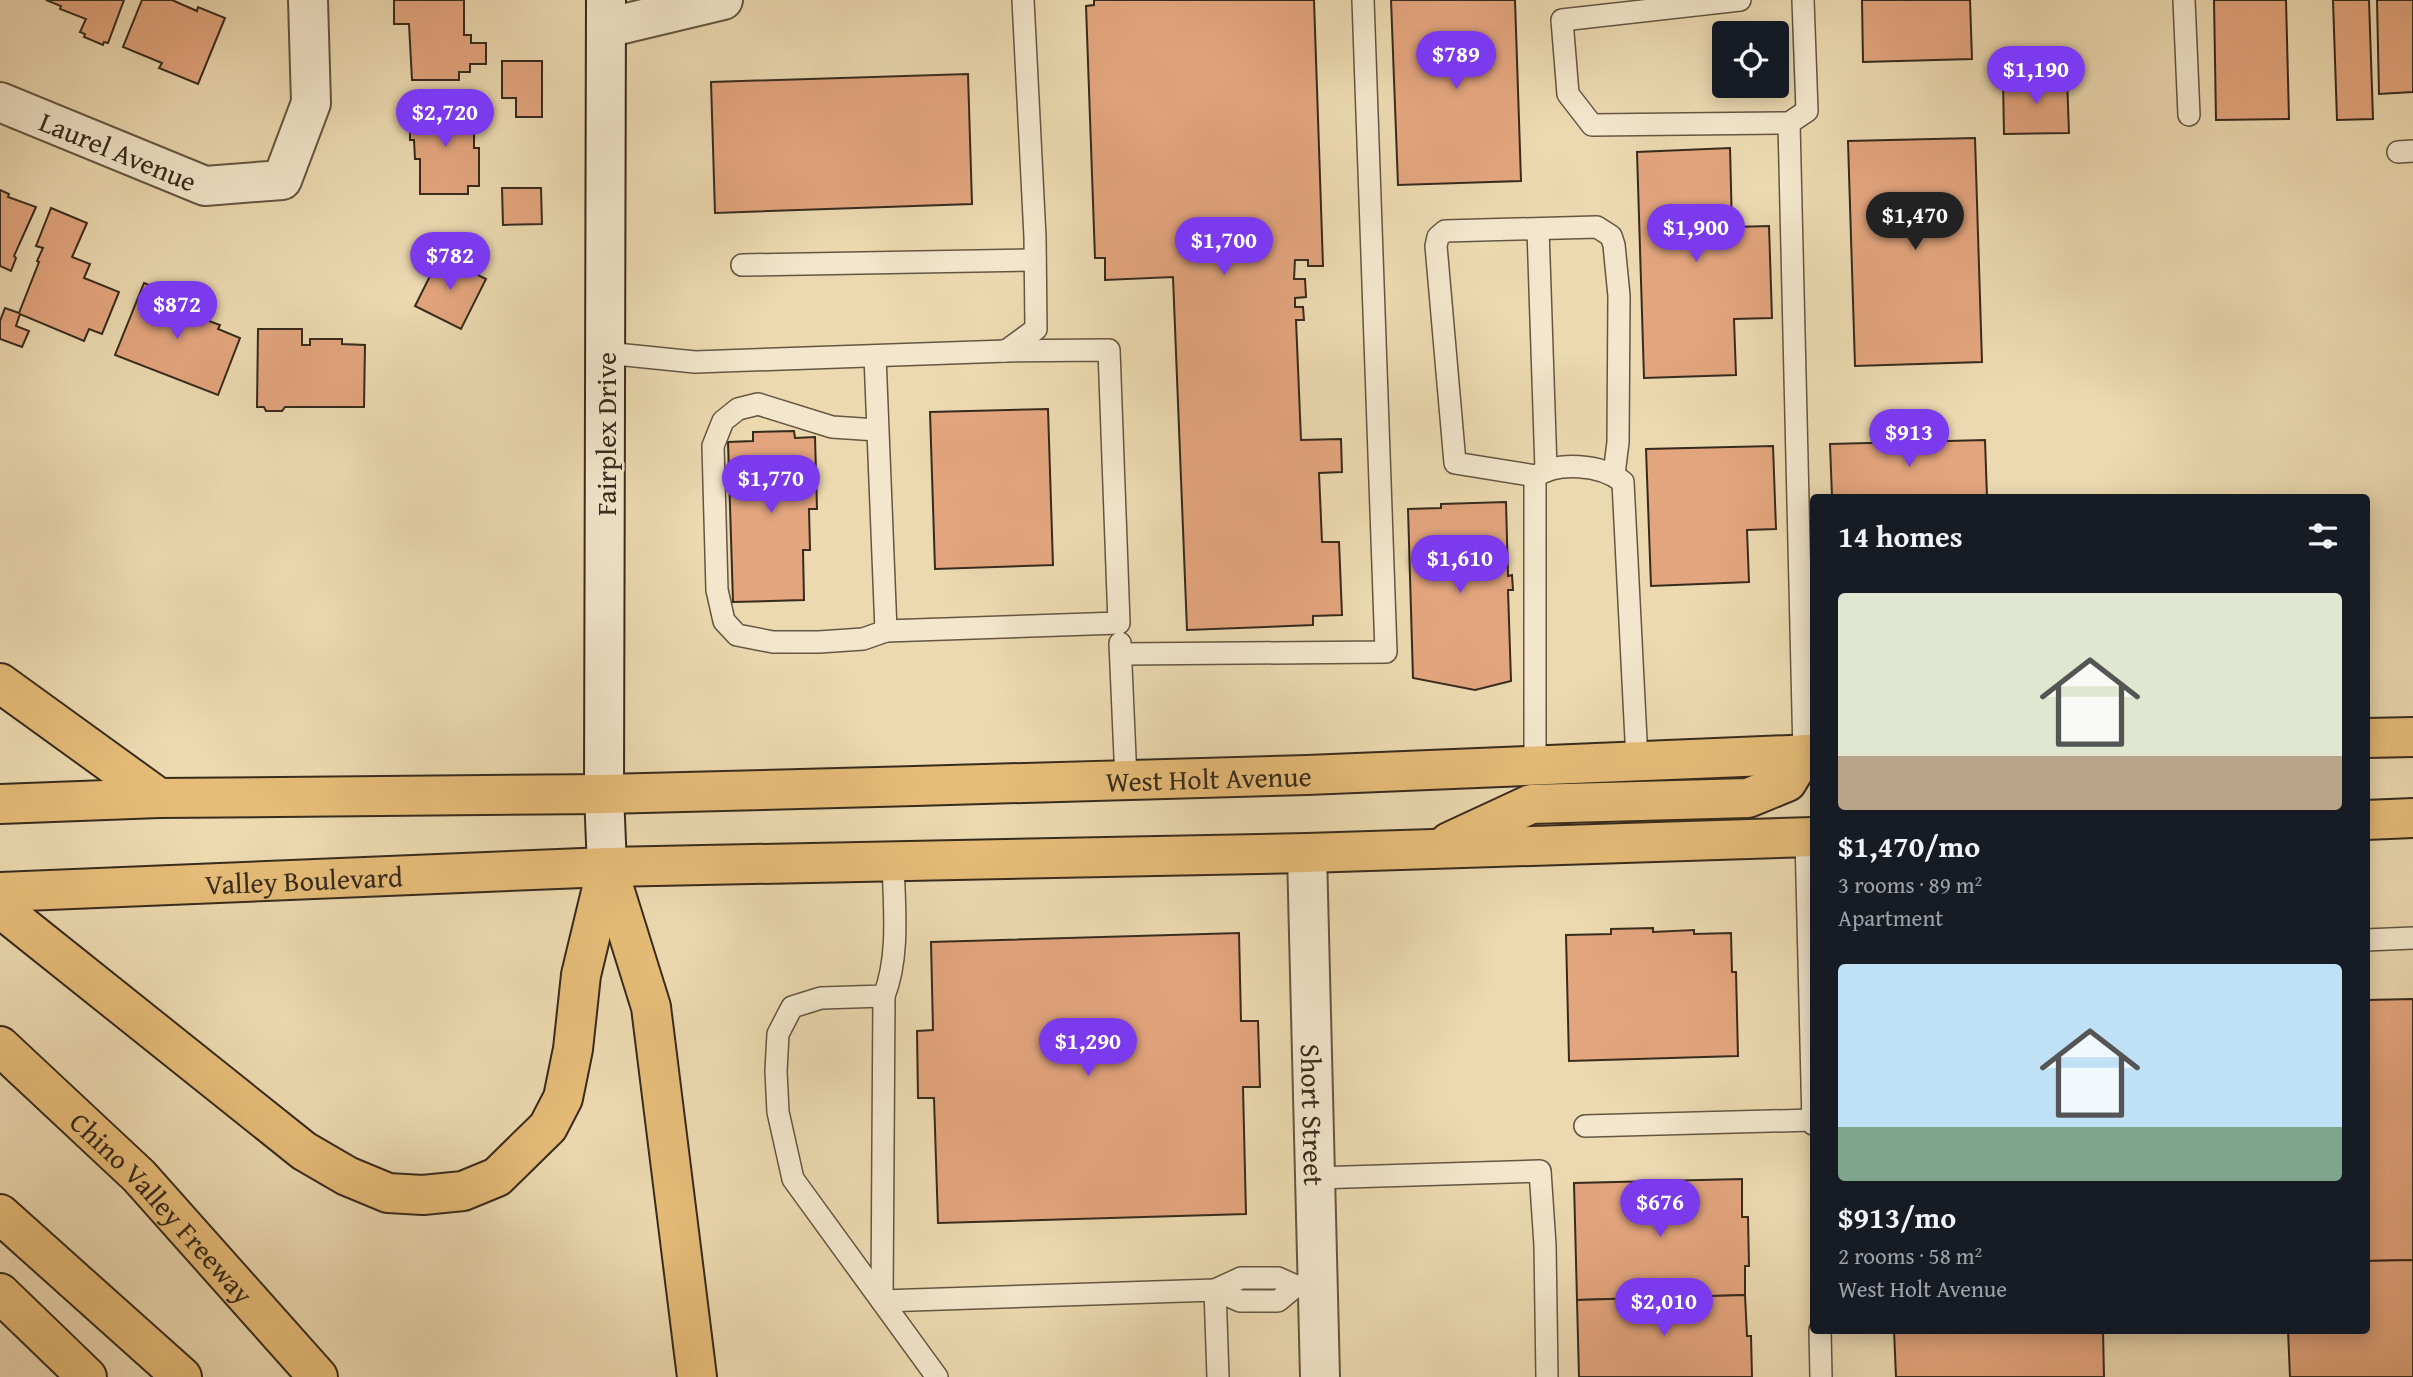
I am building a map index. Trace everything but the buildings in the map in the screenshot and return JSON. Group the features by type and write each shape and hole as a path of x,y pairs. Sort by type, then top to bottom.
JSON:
{"main road":[{"path":"0,683 159,798"},
{"path":"2370,738 2413,737"},
{"name":"West Holt Avenue","path":"604,794 1126,780 1809,754"},
{"path":"1434,849 1531,804 1748,798 1787,782 1809,754"},
{"path":"0,804 159,798 604,794"},
{"path":"2370,820 2413,818"},
{"path":"607,867 1307,853 1810,837"},
{"path":"0,908 304,1151 347,1176 388,1193 423,1195 463,1191 497,1178 548,1127 563,1098 573,1049 581,975 607,867"},
{"path":"607,867 651,1007 697,1377"},
{"name":"Valley Boulevard","path":"0,892 607,867"},
{"name":"Chino Valley Freeway","path":"0,1046 139,1176 318,1377"},
{"path":"0,1214 182,1377"},
{"path":"0,1293 87,1377"}],"street":[{"name":"Laurel Avenue","path":"0,102 205,187 282,180 311,103 308,0"},
{"path":"606,14 723,0"},
{"name":"Fairplex Drive","path":"606,14 604,794 607,867"},
{"name":"Short Street","path":"1307,853 1315,1178 1307,1285 1320,1377"}],"lane":[{"path":"1002,351 1006,351 1036,329 1031,134 1023,0"},
{"path":"1121,654 1386,652 1363,0"},
{"path":"1740,0 1562,20 1568,94 1592,125 1789,122 1807,111 1803,0"},
{"path":"2185,0 2189,115"},
{"path":"1789,122 1809,754"},
{"path":"1614,474 1618,442 1619,296 1611,236 1597,227 1446,231 1438,237 1436,246 1455,463 1461,466 1541,472 1591,467 1614,474 1623,482 1637,760"},
{"path":"1538,229 1541,472"},
{"path":"742,265 1035,260"},
{"path":"606,352 695,362 1002,351 1109,350 1126,780"},
{"path":"875,356 886,631"},
{"path":"877,430 832,427 758,404 738,409 723,421 713,446 717,590 724,621 737,635 773,642 819,642 863,639 886,631 1119,623"},
{"path":"1535,765 1535,477 1541,472"},
{"path":"882,1301 884,996 891,979 894,939 893,861"},
{"path":"2370,940 2413,939"},
{"path":"884,996 821,998 792,1007 778,1034 778,1112 793,1180 937,1377"},
{"path":"1585,1126 1810,1122"},
{"path":"1315,1178 1540,1171 1545,1245 1547,1377"},
{"path":"882,1301 1215,1290 1241,1278 1278,1278 1307,1285"},
{"path":"1215,1290 1219,1377"},
{"path":"1820,1334 1821,1377"}]}
